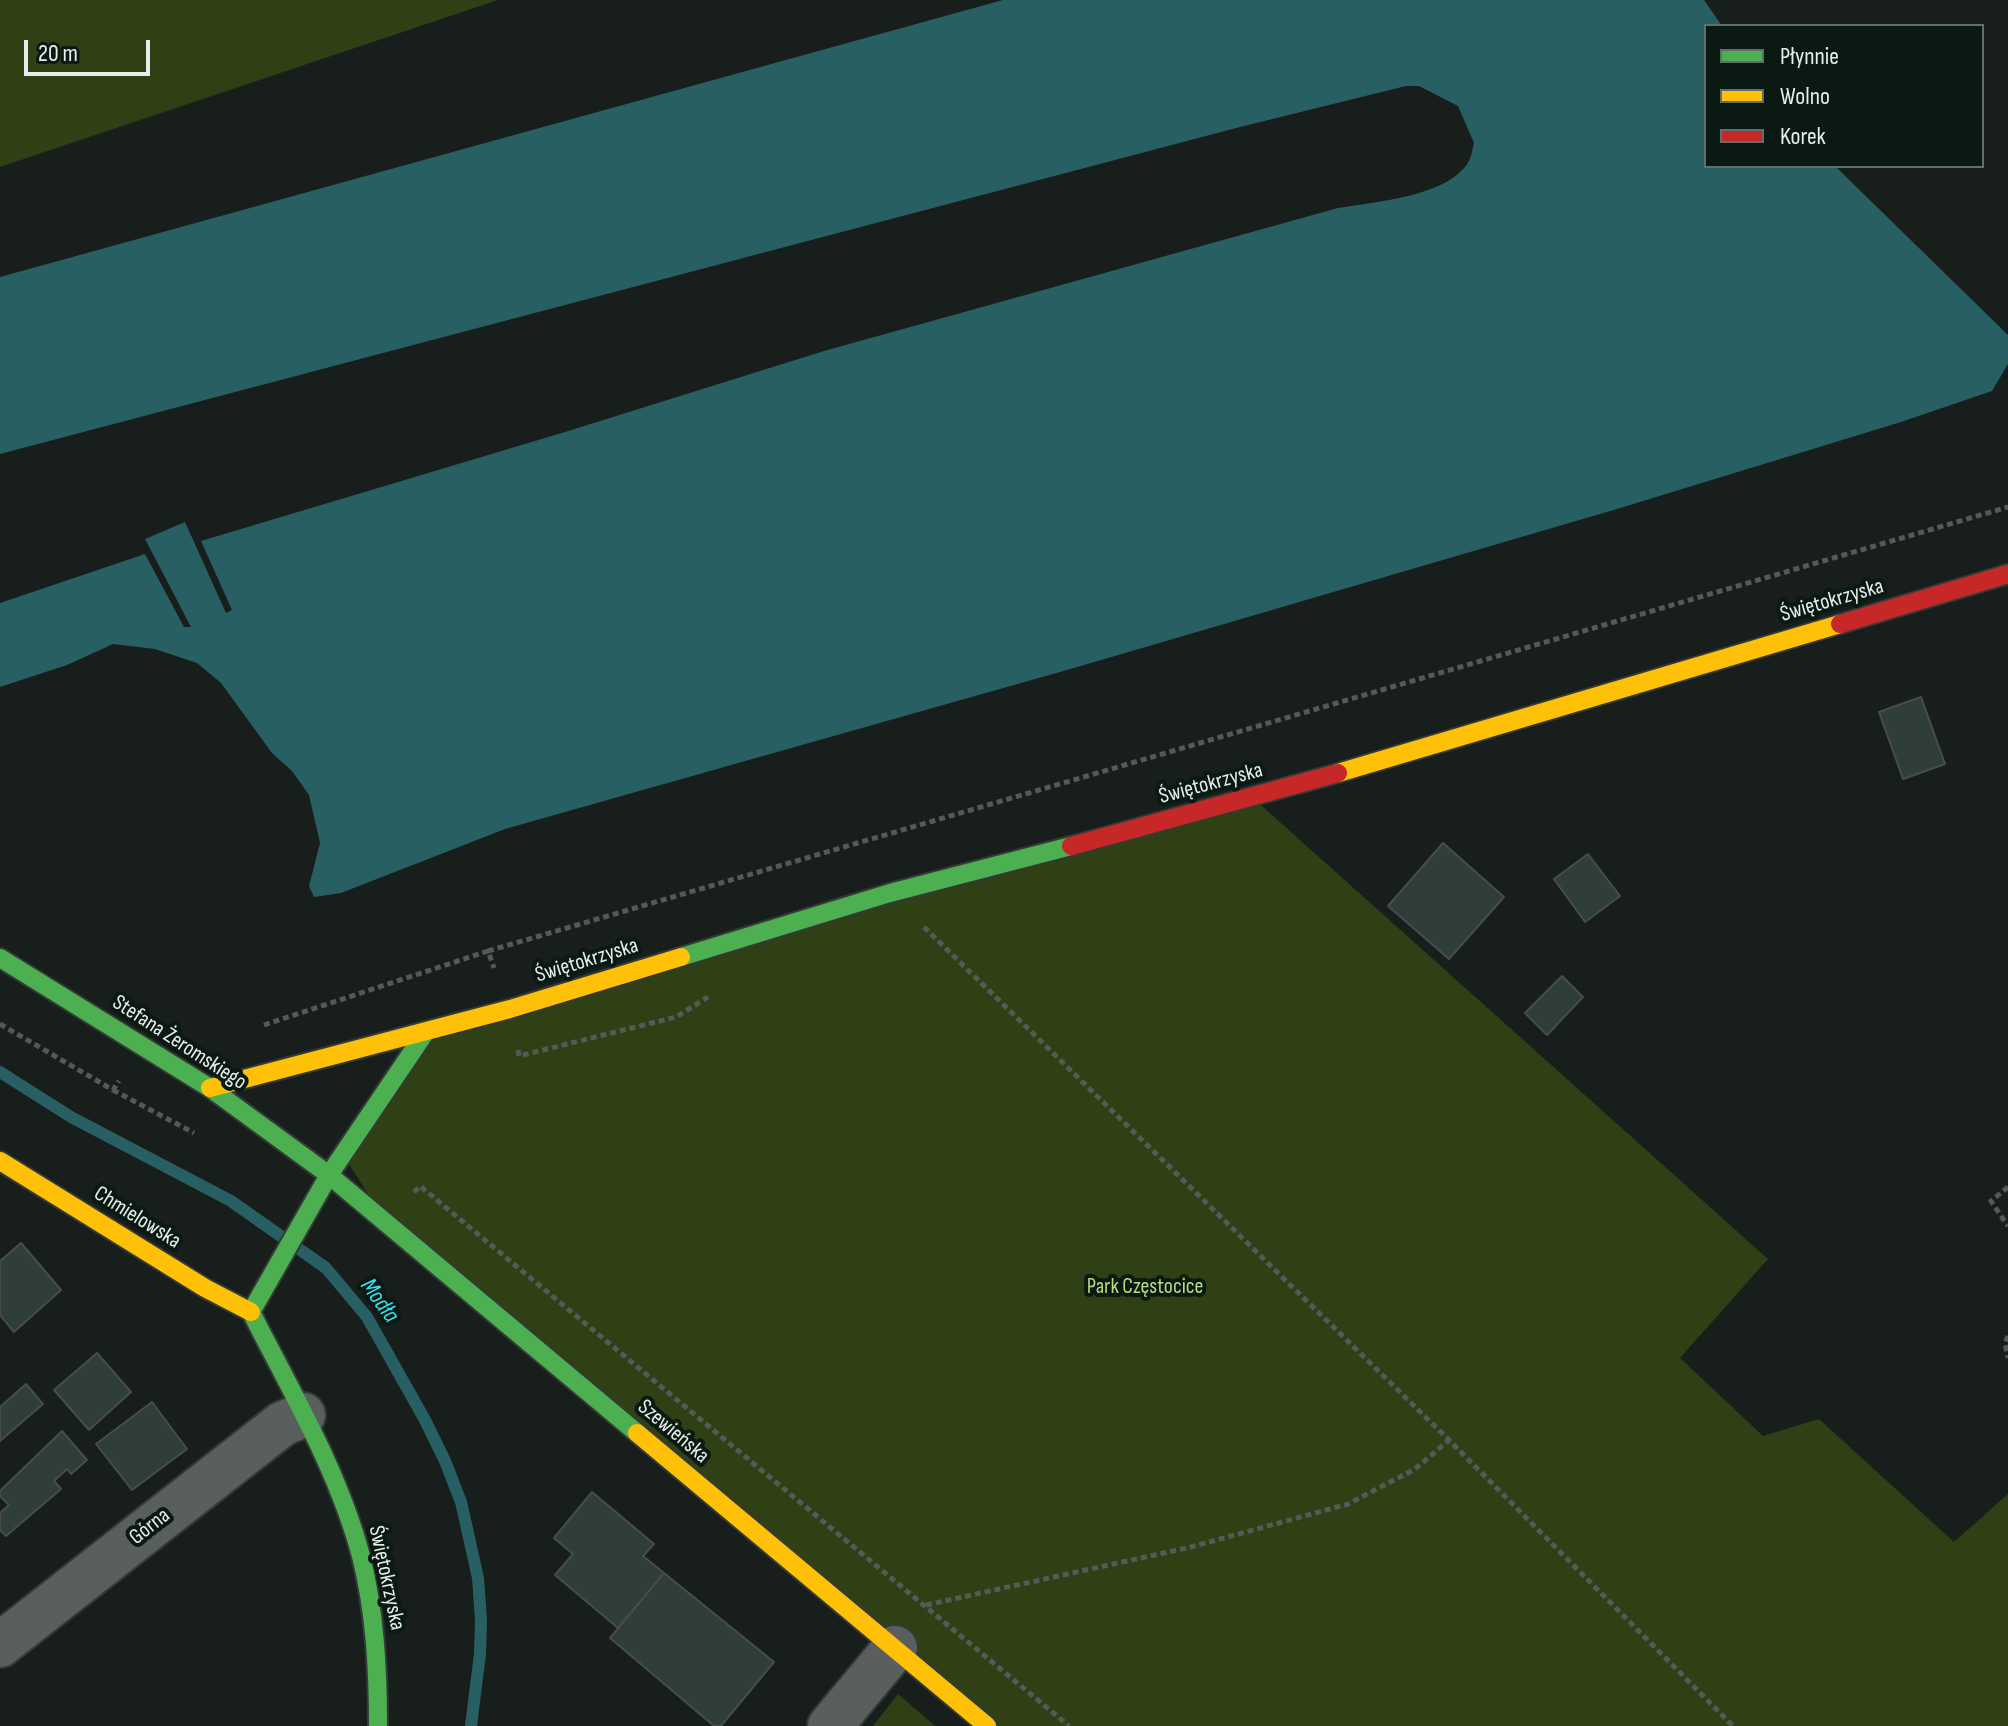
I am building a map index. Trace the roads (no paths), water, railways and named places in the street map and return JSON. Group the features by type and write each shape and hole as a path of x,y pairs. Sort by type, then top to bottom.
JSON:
{"street":[{"name":"Świętokrzyska","path":"210,1088 425,1033 890,893 1253,798 2008,574"},
{"name":"Stefana Żeromskiego","path":"0,958 210,1088 329,1175"},
{"path":"251,1312 329,1175 425,1033"},
{"name":"Chmielowska","path":"0,1161 205,1288 251,1312"},
{"name":"Szewieńska","path":"329,1175 987,1726"},
{"name":"Świętokrzyska","path":"251,1312 332,1476 355,1534 375,1629 378,1726"},
{"name":"Górna","path":"0,1645 282,1424 303,1415"},
{"path":"830,1726 895,1648"}],"water":[{"path":"1003,0 1704,0 1721,24 1704,24 1704,168 1837,168 2008,335 2008,364 1992,391 1901,422 1617,509 1067,670 505,829 341,893 314,897 309,886 320,843 309,795 292,771 272,753 221,683 197,663 155,649 113,644 67,665 0,687 0,603 145,554 184,627 191,627 145,539 185,522 226,613 232,610 201,541 824,351 1338,208 1424,192 1454,177 1470,159 1474,143 1458,106 1419,86 1406,86 0,454 0,277"}],"waterway":[{"name":"Modła","path":"0,1072 71,1117 231,1201 326,1268 367,1317 425,1420 461,1502 478,1578 481,1620 471,1726"}],"park label":[{"name":"Park Częstocice","path":"1145,1287"}]}
